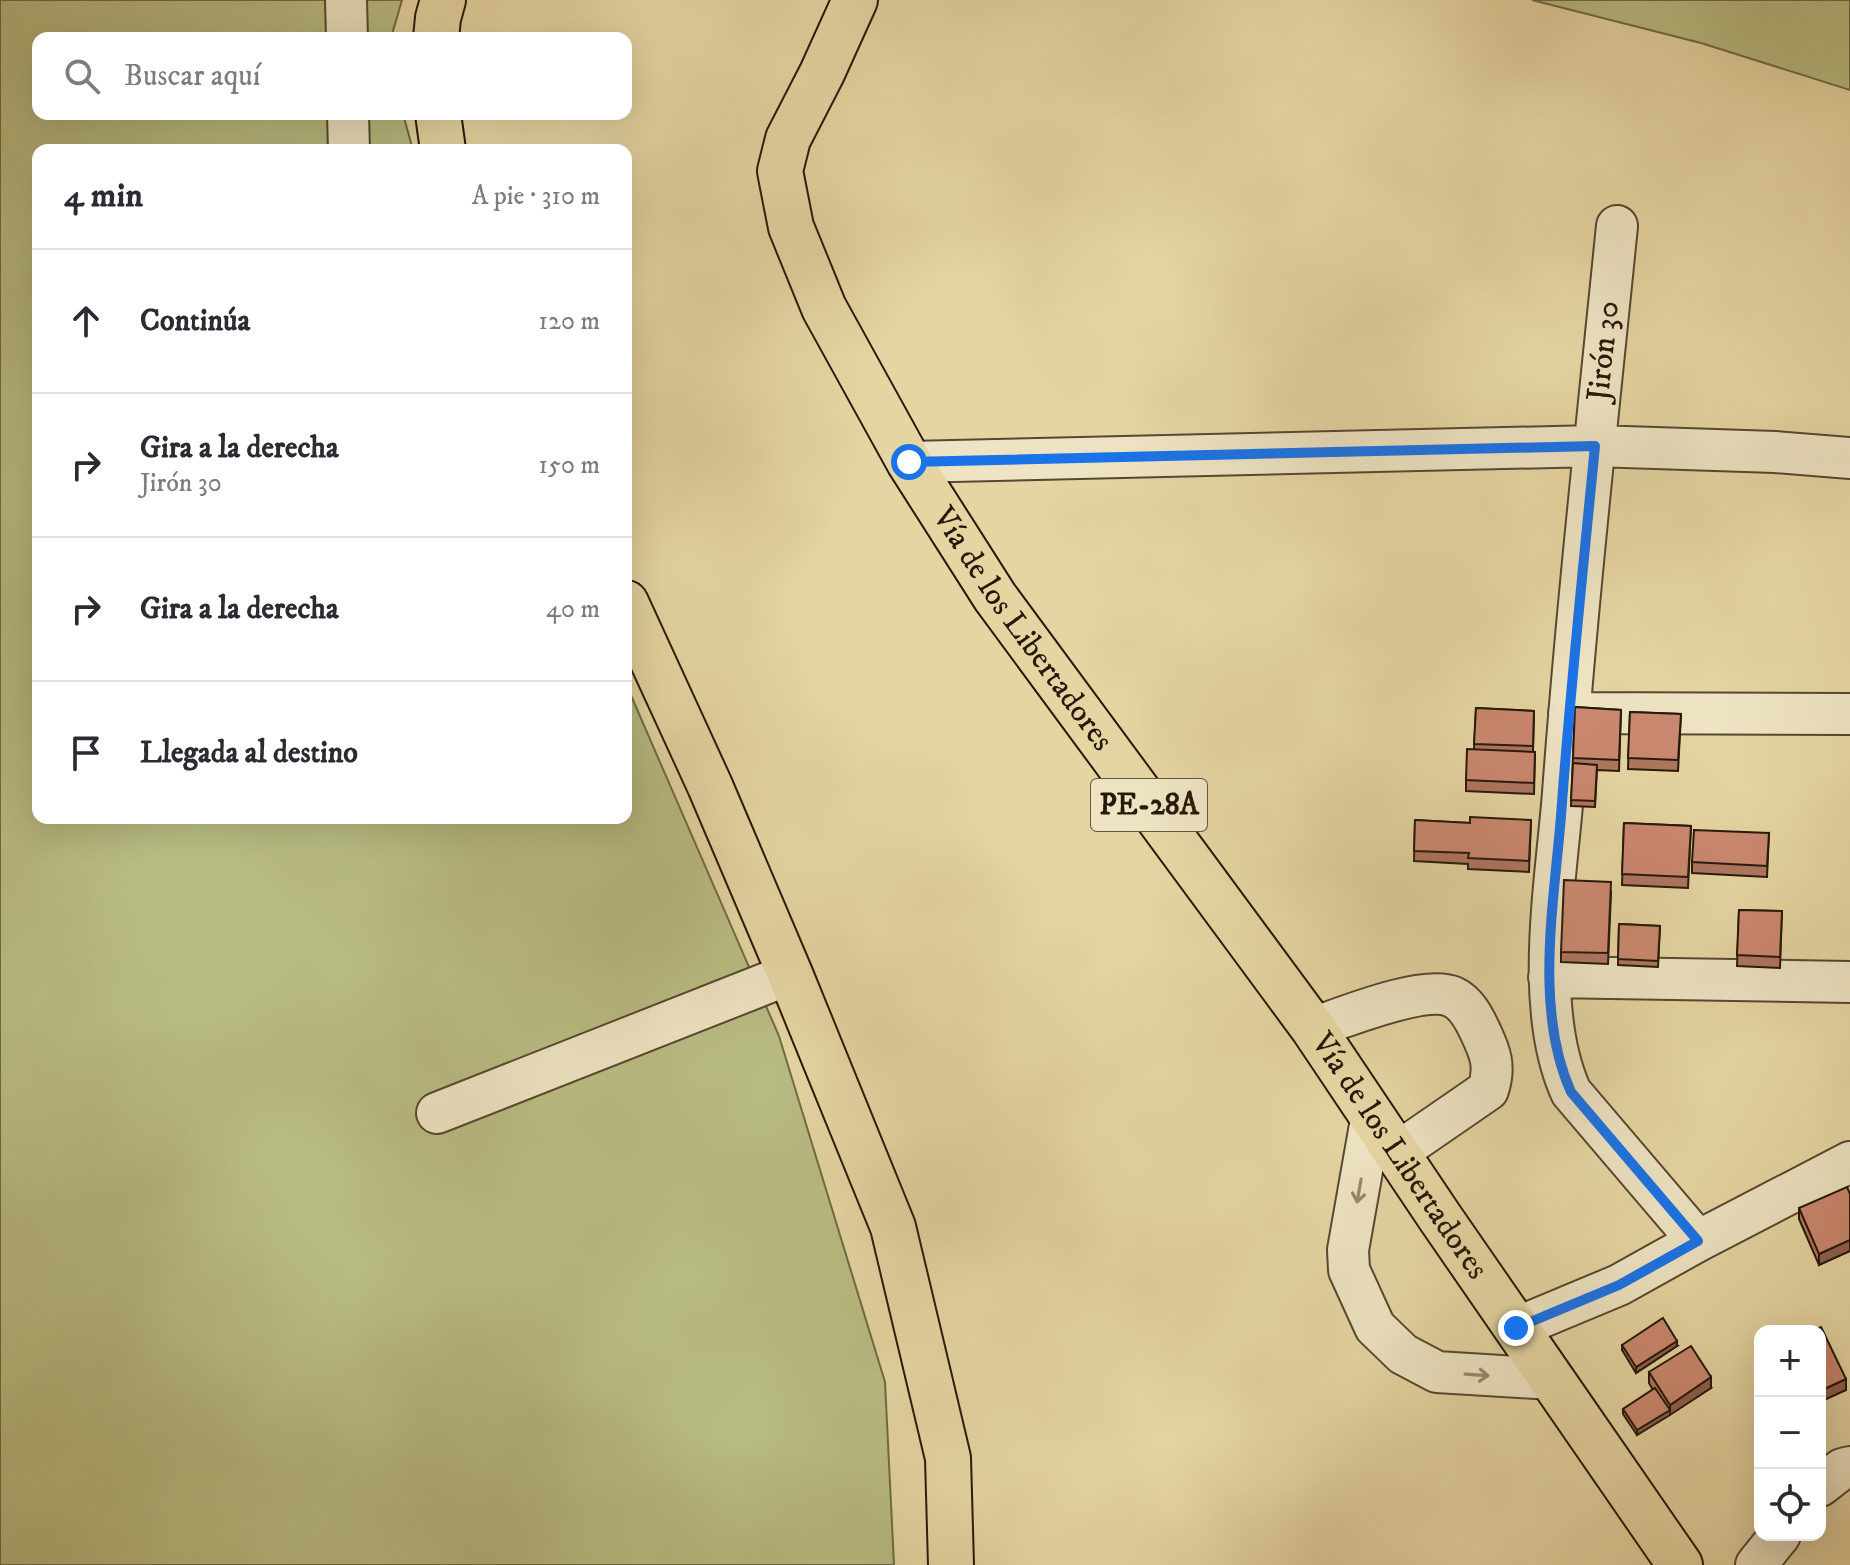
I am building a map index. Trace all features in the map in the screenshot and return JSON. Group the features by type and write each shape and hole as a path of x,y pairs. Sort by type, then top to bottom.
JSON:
{"highway":[{"path":"437,32 443,0"},
{"name":"Vía de los Libertadores","path":"855,0 788,139 780,171 791,227 824,308 909,462 995,597 1313,1028 1680,1565"},
{"path":"439,120 442,144"},
{"path":"632,616 710,786 893,1227 948,1458 951,1565"}],"street":[{"path":"346,0 347,32"},
{"path":"348,120 349,144"},
{"name":"Jirón 30","path":"1617,226 1569,713 1549,977 1560,1067 1571,1092 1698,1241"},
{"path":"909,462 1595,446 1775,452 1850,458"},
{"path":"1569,713 1850,714"},
{"path":"437,1113 790,974"},
{"path":"1549,977 1850,982"},
{"path":"1313,1028 1382,1003 1436,994 1453,997 1472,1014 1492,1056 1494,1074 1488,1090 1398,1152"},
{"path":"1372,1114 1348,1260 1349,1270 1375,1327 1403,1354 1437,1372 1552,1379"},
{"path":"1516,1328 1619,1285 1850,1162"},
{"path":"1826,1481 1850,1467"},
{"path":"1756,1565 1775,1541"}],"green space":[{"path":"0,0 402,0 393,32 32,32 32,120 405,120 411,144 32,144 32,824 632,824 632,698 779,1036 885,1382 894,1565 0,1565"},
{"path":"1532,0 1850,0 1850,90 1701,43"}],"building":[{"path":"1575,707 1621,710 1619,760 1573,758"},
{"path":"1476,708 1534,711 1533,746 1474,744"},
{"path":"1630,712 1681,714 1678,760 1628,758"},
{"path":"1467,749 1535,752 1534,783 1466,780"},
{"path":"1573,763 1597,765 1595,801 1571,800"},
{"path":"1470,817 1531,820 1529,861 1468,858 1469,853 1414,851 1415,820 1470,823"},
{"path":"1624,823 1691,826 1688,877 1622,874"},
{"path":"1694,830 1769,833 1767,866 1692,862"},
{"path":"1564,880 1611,882 1608,953 1561,952"},
{"path":"1739,910 1782,911 1780,957 1737,955"},
{"path":"1619,924 1660,926 1658,961 1618,959"},
{"path":"1847,1187 1850,1194 1850,1240 1819,1254 1799,1208"},
{"path":"1663,1318 1677,1341 1636,1367 1622,1345"},
{"path":"1826,1337 1846,1379 1826,1388"},
{"path":"1691,1346 1711,1377 1670,1405 1649,1372"},
{"path":"1655,1388 1670,1410 1637,1430 1623,1409"}],"route":[{"path":"909,462 1595,446 1569,713 1549,977 1560,1067 1571,1092 1698,1241 1619,1285 1516,1328"}]}
